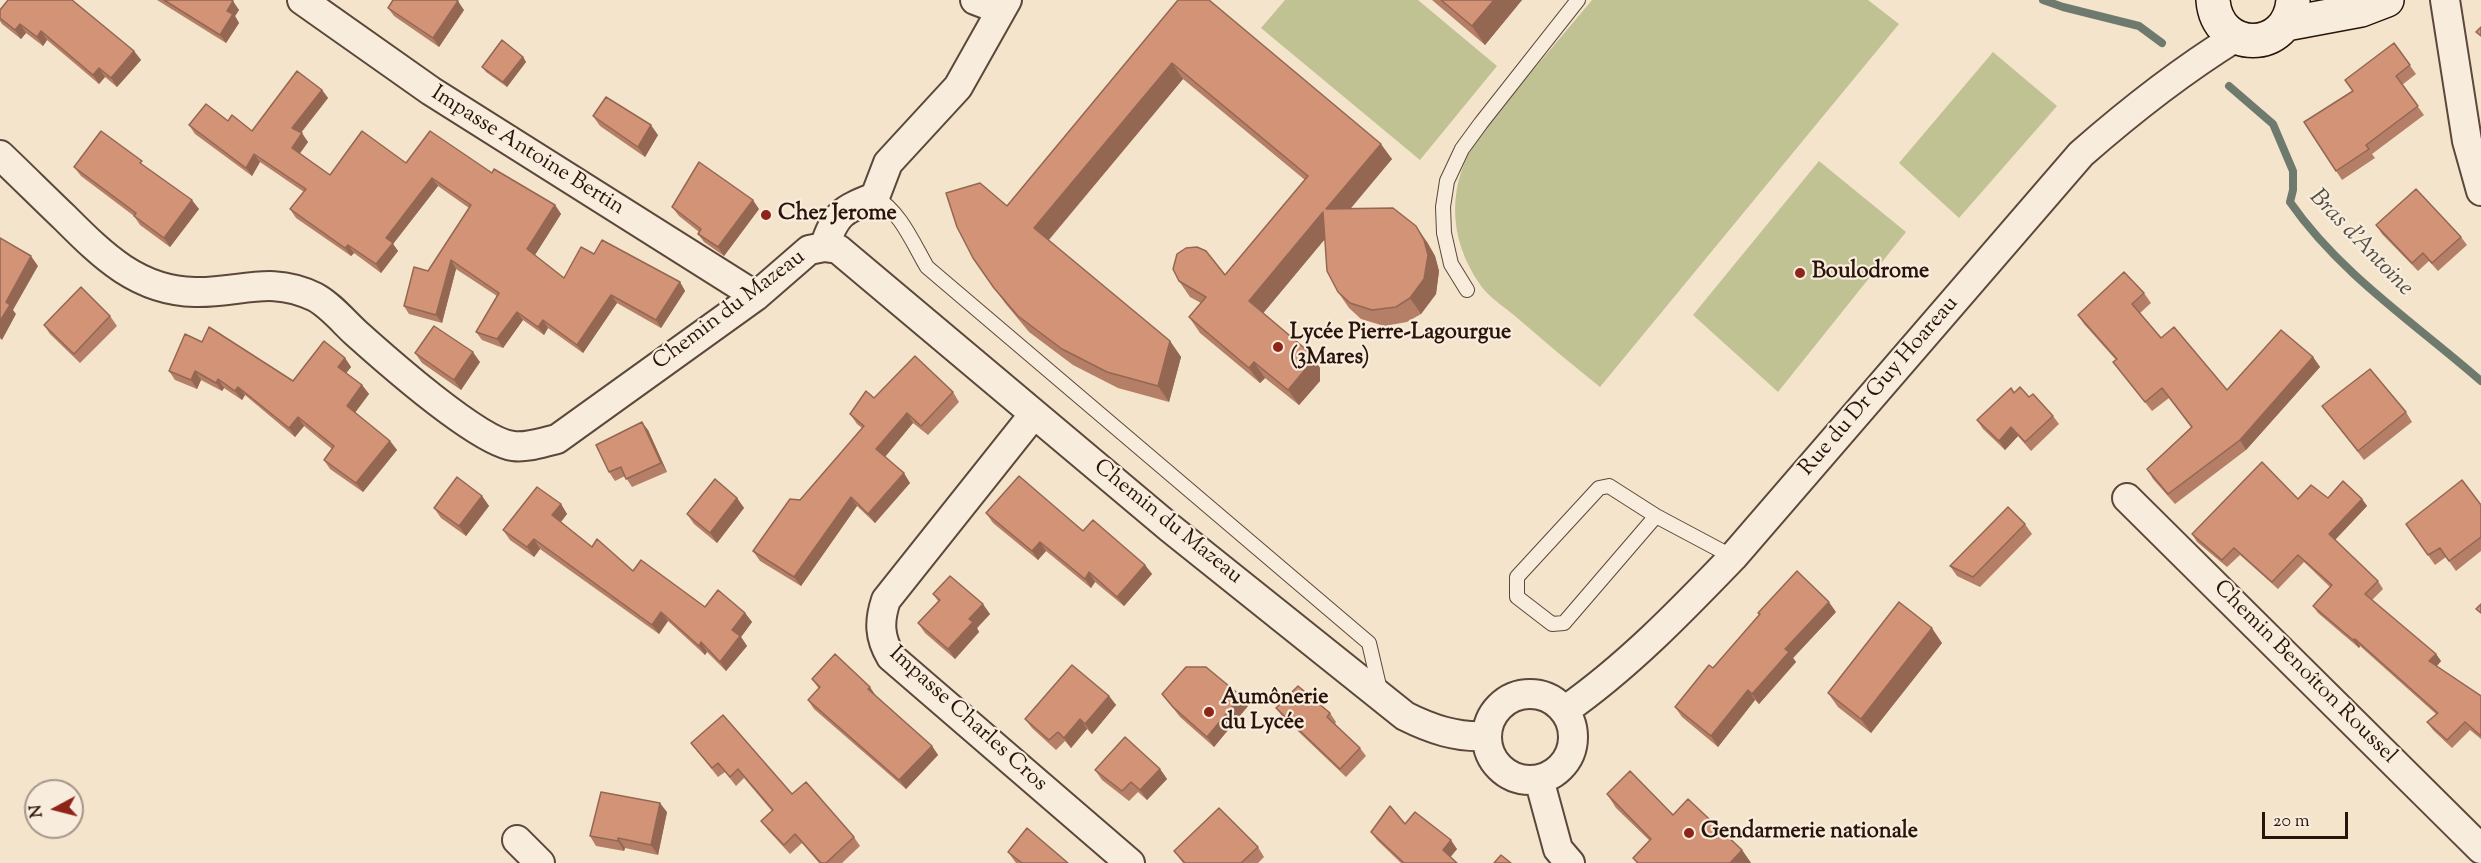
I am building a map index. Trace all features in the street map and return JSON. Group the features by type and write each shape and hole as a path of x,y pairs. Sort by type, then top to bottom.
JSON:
{"street":[{"name":"Impasse Antoine Bertin","path":"302,0 431,91 756,296"},
{"path":"2223,20 2258,41 2269,38 2294,8 2337,14 2361,10 2388,0"},
{"path":"2445,0 2467,141 2481,191"},
{"path":"824,247 831,229 844,210 875,197 888,163 958,87 995,3"},
{"name":"Rue du Dr Guy Hoareau","path":"1564,711 1593,691 1674,619 1733,557 2081,154 2123,117 2196,62 2223,20"},
{"name":"Chemin du Mazeau","path":"0,155 105,258 130,275 174,291 229,291 272,285 294,288 318,299 385,359 471,426 493,440 512,446 528,446 557,439 756,296 809,250 824,247 838,249 1170,528 1405,716 1431,729 1474,737 1487,736"},
{"name":"Impasse Charles Cros","path":"1034,414 886,600 881,615 882,638 891,657 1130,863"},
{"name":"Chemin Benoîton Roussel","path":"2127,498 2481,849"},
{"path":"1539,694 1557,703 1564,711 1573,734 1568,758 1560,768 1539,779 1526,779 1503,770 1494,760 1487,736 1490,722 1497,710 1517,696 1539,694"},
{"path":"1539,779 1558,849 1570,863"},
{"path":"517,840 540,863"}],"lane":[{"path":"1467,290 1451,264 1444,233 1443,207 1447,181 1462,149 1578,0"},
{"path":"875,197 897,215 927,267 1369,643 1381,697"},
{"path":"1656,516 1564,623 1552,624 1517,597 1516,577 1599,488 1609,486 1656,516 1733,557"}],"green space":[{"path":"1285,0 1418,0 1497,66 1420,160 1261,28"},
{"path":"1592,0 1868,0 1899,24 1600,387 1484,290 1461,248 1455,209 1462,170 1481,132"},
{"path":"1993,52 2057,106 1959,218 1899,163"},
{"name":"Boulodrome","path":"1819,161 1906,232 1778,392 1693,315"}],"building":[{"path":"8,0 72,0 134,51 111,78 99,68 93,75 41,31 37,37 20,24 15,30 0,18 0,10"},
{"path":"164,0 231,0 233,1 227,11 233,14 220,35"},
{"path":"393,0 458,1 433,38 388,8"},
{"path":"1178,0 1209,0 1381,144 1326,209 1393,208 1416,226 1424,240 1428,255 1424,279 1410,298 1396,307 1372,310 1350,303 1338,292 1327,271 1323,212 1249,301 1309,352 1309,365 1288,390 1254,362 1249,368 1189,317 1206,297 1179,281 1173,269 1177,254 1186,248 1197,247 1206,251 1225,275 1308,176 1172,63 1034,228 1170,341 1158,386 1107,372 1062,349 1018,316 973,258 957,227 946,193 980,183 1007,206"},
{"path":"1441,0 1494,0 1472,26"},
{"path":"502,40 523,57 503,82 482,67"},
{"path":"2394,43 2410,65 2396,76 2418,106 2366,145 2369,149 2336,171 2304,122 2353,91 2345,80"},
{"path":"297,71 322,90 292,128 302,133 292,148 330,175 362,131 406,163 430,131 492,173 494,169 555,205 527,249 564,278 581,247 594,254 602,240 680,282 656,320 611,295 577,345 543,320 538,327 517,312 497,339 476,332 499,293 451,260 436,315 404,306 414,267 428,271 471,205 432,178 386,238 393,243 376,264 348,245 345,248 290,209 306,189 254,154 246,168 189,125 206,104 228,121 232,115 252,131"},
{"path":"606,97 651,125 638,147 593,116"},
{"path":"101,131 142,161 140,163 192,200 164,238 134,216 136,213 74,167"},
{"path":"699,162 753,200 718,247 698,234 701,229 672,207"},
{"path":"2416,189 2461,237 2432,263 2423,253 2412,263 2376,225"},
{"path":"0,238 31,256 6,302 10,305 0,321"},
{"path":"2124,272 2144,293 2132,304 2161,338 2174,327 2227,390 2281,330 2313,357 2240,440 2168,494 2147,469 2192,427 2162,388 2145,402 2113,362 2117,359 2078,315"},
{"path":"81,287 110,316 74,354 44,325"},
{"path":"434,326 473,352 454,380 415,353"},
{"path":"209,327 293,381 324,341 345,358 338,367 362,385 347,406 390,441 356,483 324,460 334,446 298,417 289,428 238,387 235,391 218,379 216,383 195,371 191,380 169,371 185,334 202,342"},
{"path":"915,356 953,392 921,426 907,413 876,449 904,473 868,514 851,497 794,577 753,551 790,499 800,500 864,426 850,414 866,391 874,398"},
{"path":"2370,369 2406,412 2358,451 2322,406"},
{"path":"2020,387 2029,397 2033,394 2053,416 2025,442 2011,427 1999,441 1977,420 2011,388 2014,393"},
{"path":"642,422 661,463 626,479 621,467 609,472 596,445"},
{"path":"2262,462 2298,499 2311,485 2328,498 2343,481 2362,499 2329,534 2378,581 2365,594 2436,654 2429,661 2481,696 2481,736 2465,722 2447,740 2427,722 2438,713 2355,639 2353,640 2313,606 2332,585 2298,555 2272,582 2234,548 2222,560 2192,534"},
{"path":"1019,476 1083,531 1093,520 1145,565 1117,597 1089,572 1085,579 1040,542 1032,551 986,513"},
{"path":"457,477 482,496 459,526 434,508"},
{"path":"715,479 737,498 710,533 687,514"},
{"path":"2462,480 2481,505 2481,537 2449,561 2440,548 2428,555 2406,524"},
{"path":"537,487 561,504 552,515 592,547 597,539 633,571 641,560 705,607 718,590 745,613 732,630 740,636 720,662 701,642 699,646 661,612 652,625 534,539 527,547 503,530"},
{"path":"2008,507 2025,524 1973,577 1950,566"},
{"path":"1797,571 1829,602 1785,649 1789,652 1752,694 1748,690 1711,736 1675,707 1709,665 1713,668 1760,614 1758,613"},
{"path":"950,576 983,604 969,619 973,622 948,649 918,623 940,600 933,594"},
{"path":"1899,602 1932,628 1861,719 1828,693"},
{"path":"835,654 870,687 868,689 932,746 899,780 808,700 820,687 812,679"},
{"path":"1072,665 1109,696 1085,724 1080,719 1064,738 1058,732 1049,740 1025,719"},
{"name":"Aumônerie du Lycée","path":"1186,667 1206,667 1241,696 1207,737 1162,694"},
{"path":"1298,686 1330,713 1327,717 1360,748 1340,769 1276,708"},
{"path":"723,715 792,794 806,782 854,837 826,863 821,863 795,834 784,845 761,821 773,810 738,769 730,777 718,763 712,768 691,743"},
{"path":"1125,737 1160,769 1140,790 1131,782 1122,791 1095,770"},
{"path":"1630,771 1673,815 1688,799 1742,850 1730,863 1638,863 1633,858 1651,839 1607,794"},
{"path":"601,792 660,803 651,845 618,838 618,841 590,836"},
{"path":"1390,806 1405,824 1415,812 1451,840 1443,850 1457,863 1404,863 1371,832"},
{"path":"1219,808 1258,847 1241,863 1185,863 1174,851"},
{"path":"1027,828 1068,863 1022,863 1008,852"},
{"path":"1501,855 1511,863 1494,863"}],"waterway":[{"name":"Bras d'Antoine","path":"2043,0 2139,26 2162,43"},
{"name":"Bras d'Antoine","path":"2229,86 2273,124 2293,171 2293,190 2290,202 2310,228 2355,275 2481,381"}],"place":[{"name":"Chez Jerome","path":"766,215"},
{"name":"Boulodrome","path":"1800,273"},
{"name":"Lycée Pierre-Lagourgue (3Mares)","path":"1278,347"},
{"name":"Aumônerie du Lycée","path":"1209,712"},
{"name":"Gendarmerie nationale","path":"1689,833"}]}
